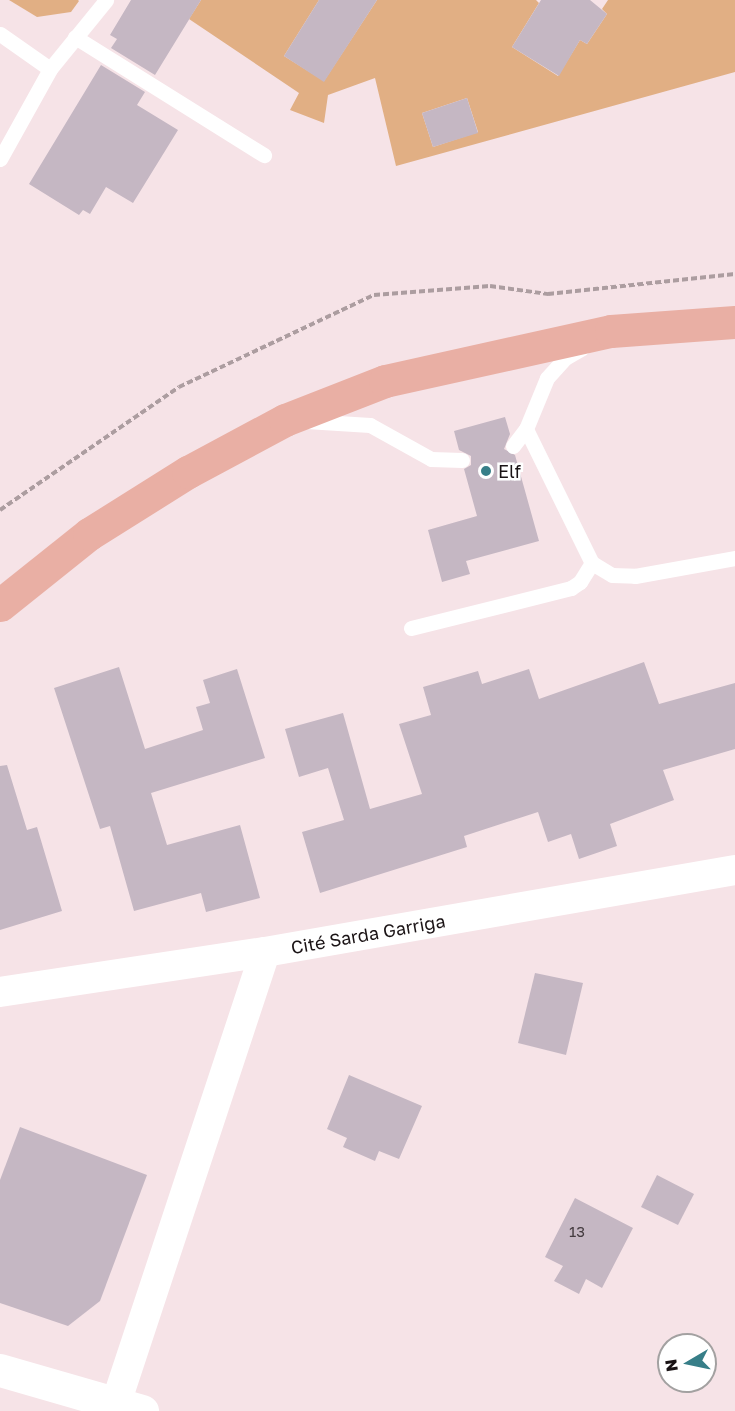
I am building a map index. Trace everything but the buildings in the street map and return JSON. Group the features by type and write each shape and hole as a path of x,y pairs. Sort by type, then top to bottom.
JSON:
{"main road":[{"path":"0,605 47,565 120,513 285,420 385,381 440,366 611,331 735,322"}],"street":[{"name":"Cité Sarda Garriga","path":"0,992 265,952 735,870"},
{"path":"0,1370 129,1407 265,952"}],"lane":[{"path":"0,159 50,69 106,0"},
{"path":"0,34 50,69"},
{"path":"75,37 264,155"},
{"path":"513,446 526,429 547,378 566,358 611,331"},
{"path":"285,420 370,425 431,459 462,460"},
{"path":"526,429 591,563 612,575 635,576 735,558"},
{"path":"411,628 571,588 580,582 591,563"}],"path":[{"path":"0,510 178,387 374,295 490,286 548,294 735,274"}],"shaded area":[{"path":"9,0 79,1 71,12 37,17"},
{"path":"201,0 319,0 284,56 324,81 377,0 536,0 539,3 512,47 558,76 580,40 587,44 607,14 602,9 608,0 735,0 735,72 396,166 375,78 328,95 324,123 290,110 299,93 189,19","holes":["467,98 478,132 433,147 422,113"]}],"place":[{"name":"Elf","path":"486,471"}]}
